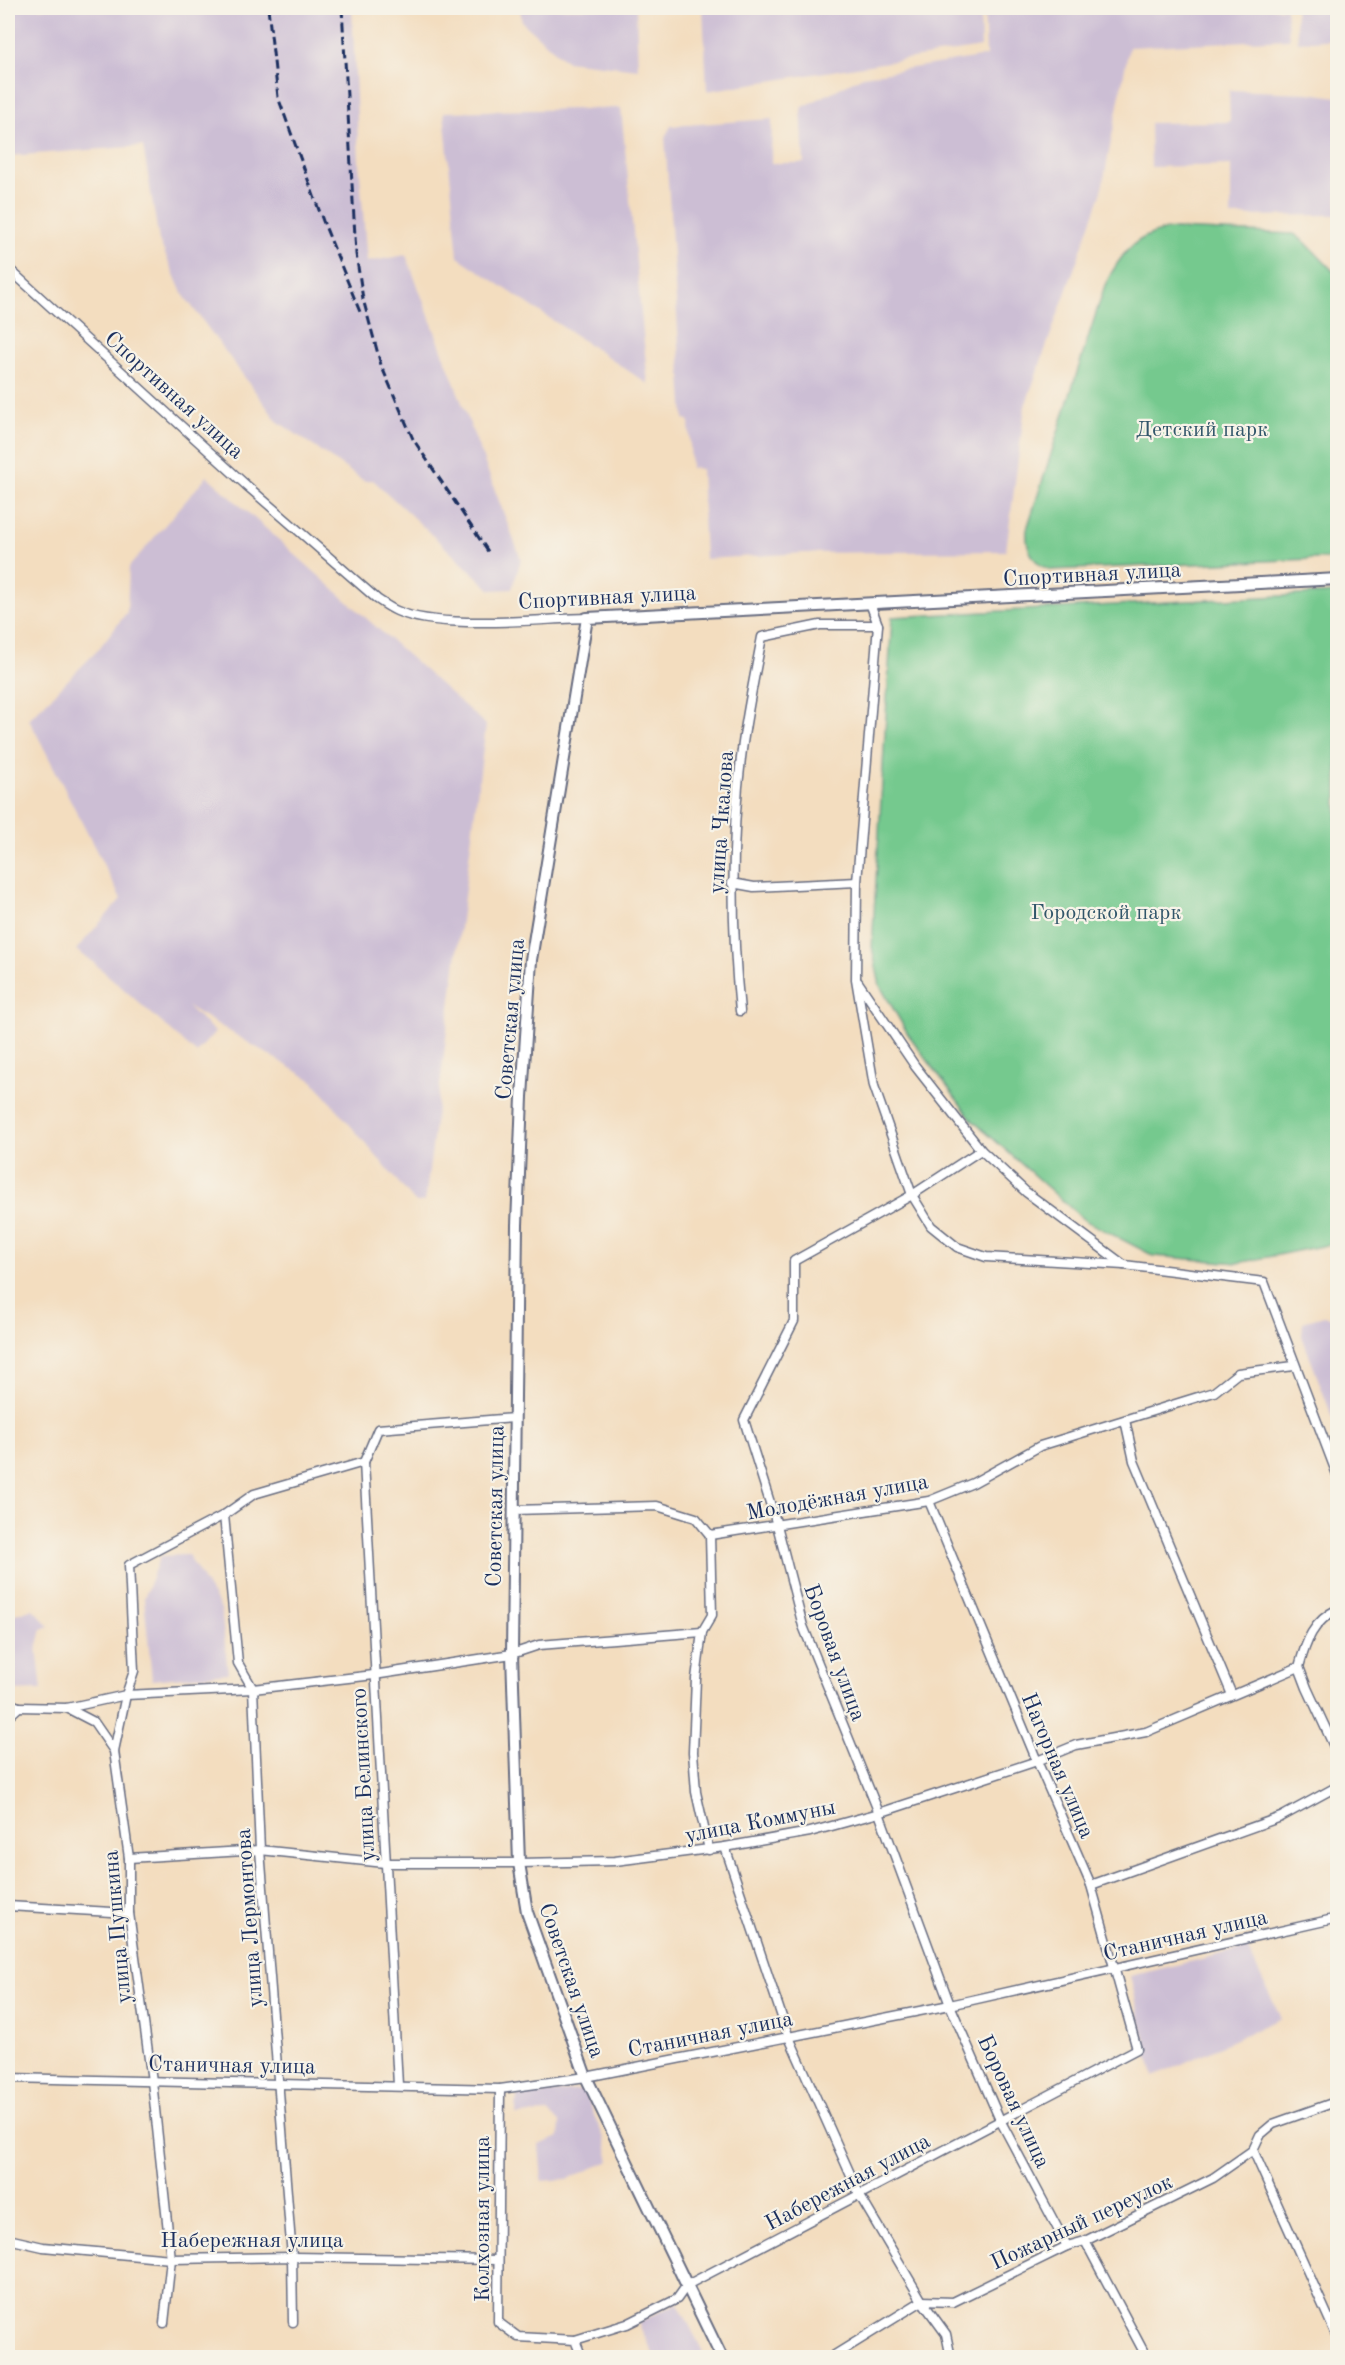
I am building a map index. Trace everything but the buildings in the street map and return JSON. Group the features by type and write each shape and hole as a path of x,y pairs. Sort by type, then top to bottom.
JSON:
{"street":[{"name":"Спортивная улица","path":"8,268 246,484 377,599 398,611 421,617 459,621 587,618 1338,579"},
{"path":"870,603 878,625 857,882 856,979 874,1086 912,1195 931,1226 957,1247 986,1257 1124,1265 1264,1282 1338,1477"},
{"name":"Советская улица","path":"587,618 531,960 518,1201 514,1418 512,1654 519,1863 527,1911 586,2077 722,2358"},
{"name":"улица Чкалова","path":"740,1011 732,883 742,750 762,637 820,625 878,625"},
{"path":"732,883 754,887 857,882"},
{"path":"856,979 915,1065 981,1150 1026,1192 1124,1265"},
{"name":"Боровая улица","path":"981,1150 912,1195 794,1261 794,1321 744,1420 777,1525 803,1626 879,1813 950,2004 1000,2120 1067,2246"},
{"name":"Молодёжная улица","path":"710,1535 929,1501 973,1483 1040,1446 1214,1392 1238,1373 1294,1366"},
{"path":"224,1515 254,1494 364,1462 378,1429 514,1418"},
{"path":"1125,1420 1134,1461 1232,1695"},
{"name":"улица Белинского","path":"364,1462 398,2085"},
{"name":"Нагорная улица","path":"929,1501 1091,1885 1137,2049"},
{"path":"514,1510 657,1506 696,1518 710,1535 712,1615 702,1632 696,1679 693,1752 696,1792 709,1850"},
{"name":"улица Пушкина","path":"164,2323 171,2259 152,2081 129,1913 129,1858 114,1751 126,1695 134,1671 129,1565 224,1515"},
{"name":"улица Лермонтова","path":"224,1515 238,1663 253,1689 260,1850 292,2258 292,2322"},
{"path":"1338,1609 1317,1624 1309,1635 1299,1667 1306,1688 1338,1755"},
{"path":"8,1703 19,1707 67,1708 126,1695 253,1689 374,1675 512,1654 539,1645 702,1632"},
{"name":"улица Коммуны","path":"129,1858 260,1850 385,1863 519,1863 615,1861 709,1850 810,1832 879,1813 1037,1761 1076,1745 1146,1732 1299,1667"},
{"path":"8,1717 19,1707"},
{"path":"67,1708 94,1722 114,1751"},
{"path":"1091,1885 1281,1816 1338,1786"},
{"path":"725,1847 788,2035 860,2196 922,2301 946,2334 951,2358"},
{"path":"8,1906 129,1913"},
{"name":"Станичная улица","path":"8,2078 500,2089 586,2077 950,2004 1338,1918"},
{"name":"Набережная улица","path":"575,2340 627,2324 677,2299 687,2285 1137,2049"},
{"name":"Колхозная улица","path":"500,2089 498,2322 518,2337 575,2340"},
{"name":"Пожарный переулок","path":"922,2301 952,2302 1067,2246 1085,2241 1213,2178 1253,2150 1260,2135 1273,2124 1338,2101"},
{"path":"1253,2150 1338,2340"},
{"name":"Набережная улица","path":"8,2239 43,2247 171,2259 498,2260"},
{"path":"1085,2241 1147,2358"},
{"path":"830,2358 922,2301"},
{"path":"575,2340 582,2358"}],"shaded area":[{"path":"8,8 352,8 359,162 367,262 406,255 521,559 512,589 491,590 373,480 364,481 277,421 182,293 159,240 143,146 8,156"},
{"path":"520,8 636,8 638,69 566,61 522,22"},
{"path":"703,8 980,8 981,47 707,91"},
{"path":"984,8 1286,8 1289,39 1129,47 1101,194 1025,406 1006,551 805,553 705,559 701,469 691,468 689,420 684,419 665,137 671,126 772,119 771,163 804,163 801,108 863,76 986,56"},
{"path":"1295,8 1337,8 1337,39 1298,42"},
{"path":"1229,90 1309,93 1337,97 1337,215 1231,216 1231,165 1151,167 1150,123 1230,122"},
{"path":"621,108 648,384 458,257 444,112"},
{"path":"207,476 486,725 425,1202 415,1202 313,1081 187,1006 215,1032 196,1053 94,963 76,950 121,899 29,719 97,651 127,612 129,567"},
{"path":"1324,1316 1337,1319 1337,1430 1302,1336 1303,1322"},
{"path":"188,1555 221,1609 228,1673 152,1680 144,1598 160,1556"},
{"path":"33,1609 49,1626 42,1629 37,1649 42,1690 8,1691 8,1616"},
{"path":"1247,1948 1281,2018 1154,2077 1130,1976"},
{"path":"583,2090 605,2140 610,2161 567,2179 542,2181 539,2145 559,2137 560,2122 549,2113 516,2115 517,2095"},
{"path":"678,2303 703,2352 693,2357 655,2357 638,2323"}],"green space":[{"name":"Детский парк","path":"1175,229 1294,234 1305,242 1337,275 1337,558 1051,570 1039,564 1029,549 1027,529 1105,285 1117,263 1132,246 1150,235"},
{"name":"Городской парк","path":"1337,593 1337,1243 1238,1263 1154,1256 1084,1220 972,1120 908,1034 880,986 872,947 892,617"}],"railway":[{"path":"268,8 278,97 323,221 360,312"},
{"path":"342,8 356,254 363,299 381,365 413,439 489,553"}]}
